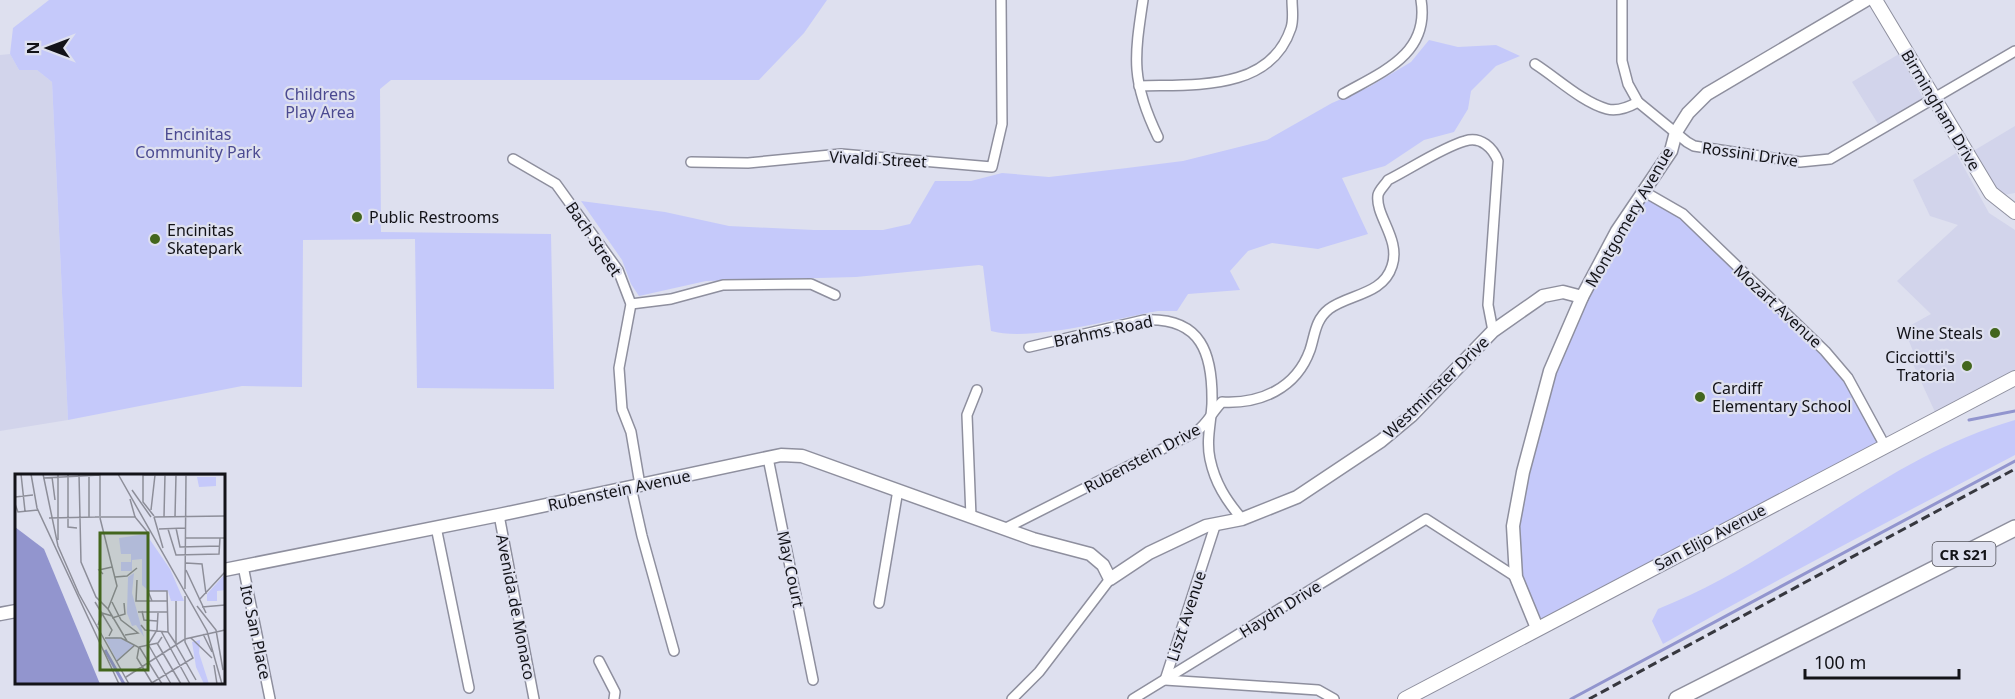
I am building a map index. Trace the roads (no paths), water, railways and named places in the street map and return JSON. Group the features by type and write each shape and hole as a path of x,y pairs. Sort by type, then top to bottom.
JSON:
{"main road":[{"name":"Birmingham Drive","path":"1875,0 1991,193 2012,207"},
{"name":"San Elijo Avenue","path":"1405,699 2015,378"},
{"name":"CR S21","path":"1677,699 2015,528"},
{"path":"1913,580 1944,575 2015,537"}],"street":[{"name":"Vivaldi Street","path":"691,162 748,163 841,154 992,167 1002,124 1001,0"},
{"path":"1143,0 1135,56 1139,86 1158,137"},
{"path":"1139,86 1229,82 1261,68 1281,49 1292,26 1292,0"},
{"path":"1343,94 1380,74 1405,55 1419,36 1422,21 1421,0"},
{"path":"1535,64 1608,110 1625,109 1638,102 1628,84 1622,61 1622,0"},
{"name":"Montgomery Avenue","path":"1537,628 1516,577 1513,526 1523,472 1550,371 1582,297 1617,231 1671,151 1676,132 1688,113 1707,94 1866,0"},
{"path":"1935,98 2015,51"},
{"name":"Rossini Drive","path":"1638,102 1694,146 1800,162 1830,159 1935,98"},
{"name":"Rubenstein Drive","path":"1006,528 1196,432 1209,422 1212,412 1222,402 1242,403 1265,398 1282,388 1304,362 1317,322 1330,309 1370,291 1385,278 1392,267 1395,247 1378,193 1388,180 1466,140 1486,144 1495,152 1498,161 1488,305 1493,331"},
{"name":"Bach Street","path":"513,159 556,184 618,270 631,304"},
{"name":"Mozart Avenue","path":"1643,191 1683,214 1824,351 1848,378 1885,446"},
{"path":"675,651 642,536 631,432 622,409 619,369 631,304 671,299 723,285 811,284 835,295"},
{"name":"Westminster Drive","path":"1110,579 1149,553 1206,526 1242,519 1297,496 1381,441 1411,416 1493,331 1543,296 1563,292 1582,297"},
{"name":"Brahms Road","path":"1029,346 1144,320 1163,319 1177,323 1194,333 1208,357 1212,405 1209,422"},
{"path":"971,517 967,416 977,390"},
{"path":"1209,422 1207,436 1209,458 1217,484 1242,519"},
{"name":"Rubenstein Avenue","path":"225,570 781,455 802,456 1006,528"},
{"name":"May Court","path":"768,458 813,680"},
{"path":"879,603 898,490"},
{"name":"Avenida de Monaco","path":"499,515 534,699"},
{"name":"Haydn Drive","path":"1133,699 1426,519 1516,577"},
{"name":"Liszt Avenue","path":"1215,526 1165,680 1318,690 1334,699"},
{"path":"436,527 470,688"},
{"path":"1006,528 1033,539 1090,554 1103,565 1110,579 1039,672 1012,699"},
{"name":"Ito San Place","path":"243,566 270,699"},
{"path":"0,614 15,611"},
{"path":"599,661 615,692 614,699"}],"waterway":[{"path":"1969,420 2015,411"},
{"path":"1571,699 2015,461"}],"railway":[{"path":"1589,699 2015,469"}],"place":[{"name":"Public Restrooms","path":"357,217"},
{"name":"Encinitas Skatepark","path":"155,239"},
{"name":"Wine Steals","path":"1995,333"},
{"name":"Cicciotti's Tratoria","path":"1967,366"},
{"name":"Cardiff Elementary School","path":"1700,397"}],"park label":[{"name":"Childrens Play Area","path":"320,103"},
{"name":"Encinitas Community Park","path":"198,143"}]}
